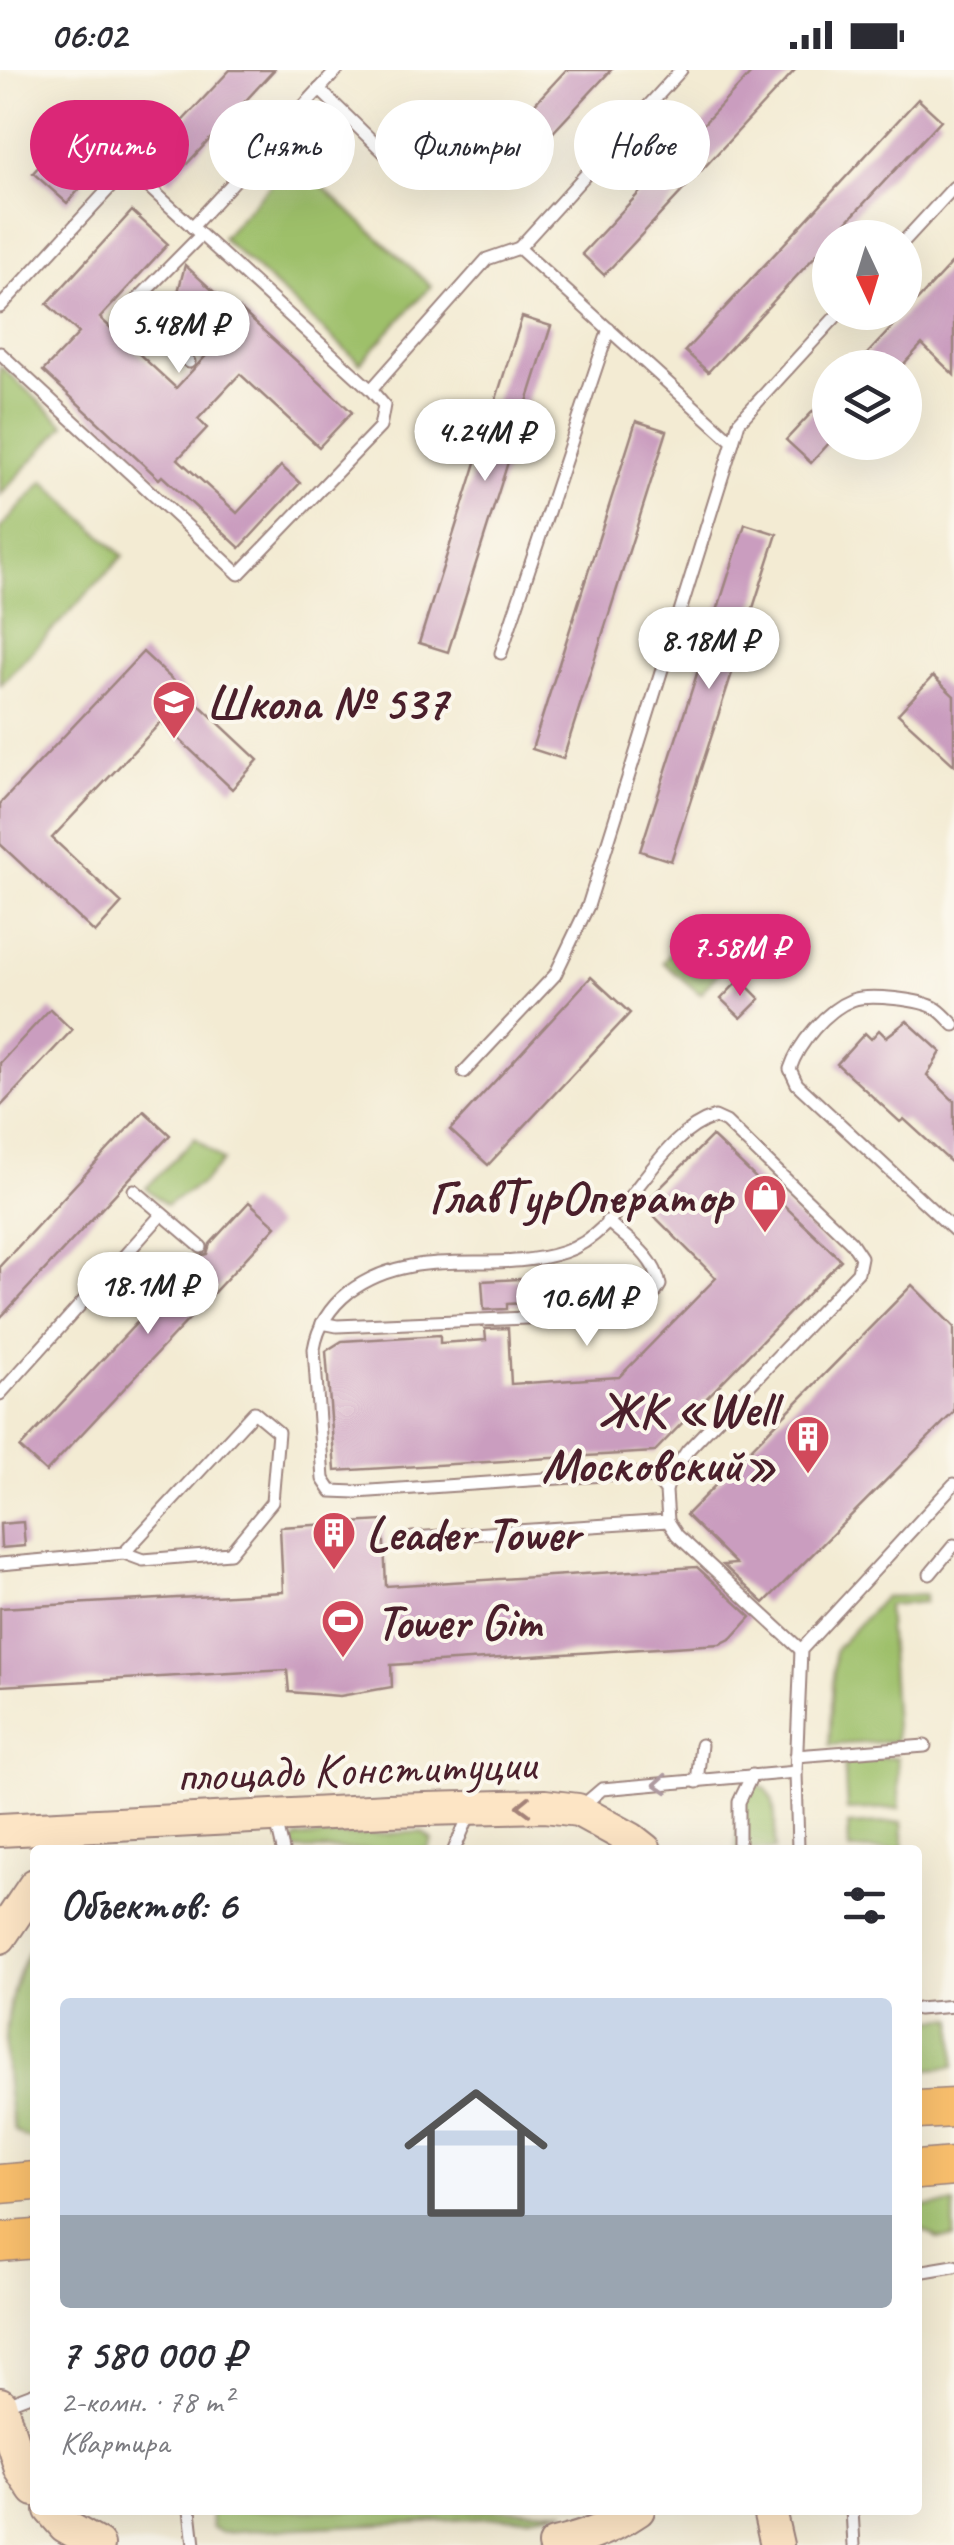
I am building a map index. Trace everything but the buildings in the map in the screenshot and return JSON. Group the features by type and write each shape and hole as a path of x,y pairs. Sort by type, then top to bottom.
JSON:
{"main road":[{"name":"площадь Конституции","path":"0,1830 545,1806 578,1810 639,1845"},
{"path":"74,1845 94,1827"},
{"path":"0,1937 30,1892"},
{"path":"922,2110 954,2108"},
{"path":"922,2170 954,2167"},
{"path":"0,2184 30,2181"},
{"path":"0,2242 30,2239"},
{"path":"0,2406 30,2482"},
{"path":"55,2515 65,2526 98,2545"},
{"path":"554,2545 581,2539 628,2515"},
{"path":"770,2515 777,2545"}],"lane":[{"path":"189,362 129,308 337,70"},
{"path":"372,390 487,259 519,248 681,70"},
{"path":"319,89 375,144"},
{"path":"0,306 128,168 384,405 380,427 239,574 0,354"},
{"path":"922,221 954,186"},
{"path":"519,248 734,442"},
{"path":"501,653 608,329"},
{"path":"464,1072 555,975 588,906 739,422 823,330"},
{"path":"954,1025 935,1008 918,1002 861,998 836,1009 796,1052 790,1069 798,1084 954,1230"},
{"path":"666,1491 656,1479 633,1473 332,1491 324,1479 314,1348 322,1323 345,1295 393,1268 566,1252 585,1242 607,1222 689,1128 715,1117 726,1122 852,1242 861,1257 858,1272 846,1286 696,1440 676,1465 666,1491 668,1521 677,1535 801,1650"},
{"path":"134,1190 201,1247"},
{"path":"0,1394 162,1214"},
{"path":"322,1323 336,1326 639,1310 654,1298 660,1285 657,1270 648,1257 607,1222"},
{"path":"0,1564 124,1553 143,1560 230,1554 272,1502 278,1432 254,1412 124,1553"},
{"path":"798,1845 796,1756 801,1650 954,1484"},
{"path":"412,1538 668,1521"},
{"path":"930,1574 954,1544"},
{"path":"697,1782 701,1745"},
{"path":"796,1756 925,1746"},
{"path":"578,1810 602,1789 796,1772"},
{"path":"738,1845 739,1802 752,1775"},
{"path":"456,1845 473,1807"},
{"path":"275,1816 282,1845"},
{"path":"922,2009 954,2006"},
{"path":"922,2271 954,2266"},
{"path":"0,2406 30,2396"},
{"path":"191,2515 194,2545"},
{"path":"852,2515 854,2545"}],"green space":[{"path":"266,190 326,190 431,286 360,363 222,238"},
{"path":"0,366 65,425 0,495"},
{"path":"44,481 123,556 0,685 0,529"},
{"path":"683,939 720,971 700,994 663,962"},
{"path":"195,1138 223,1161 202,1183 166,1205 146,1188"},
{"path":"925,1595 925,1602 887,1605 896,1741 829,1745 835,1650 884,1597"},
{"path":"897,1757 900,1808 847,1810 844,1760"},
{"path":"757,1785 770,1794 775,1845 736,1845 739,1795"},
{"path":"902,1822 904,1845 849,1845 848,1825"},
{"path":"422,1832 432,1840 430,1845 291,1845 297,1838"},
{"path":"30,1950 30,2138 14,2129 6,2057 10,2007"},
{"path":"954,2018 954,2067 922,2070 922,2020"},
{"path":"954,2204 954,2238 937,2239 922,2230 922,2207"},
{"path":"211,2515 535,2515 221,2532 212,2527"}],"place":[{"name":"Школа № 537","path":"174,740"},
{"name":"ГлавТурОператор","path":"765,1234"},
{"name":"ЖК «Well Московский»","path":"808,1475"},
{"name":"Leader Tower","path":"334,1571"},
{"name":"Tower Gim","path":"343,1659"}]}
